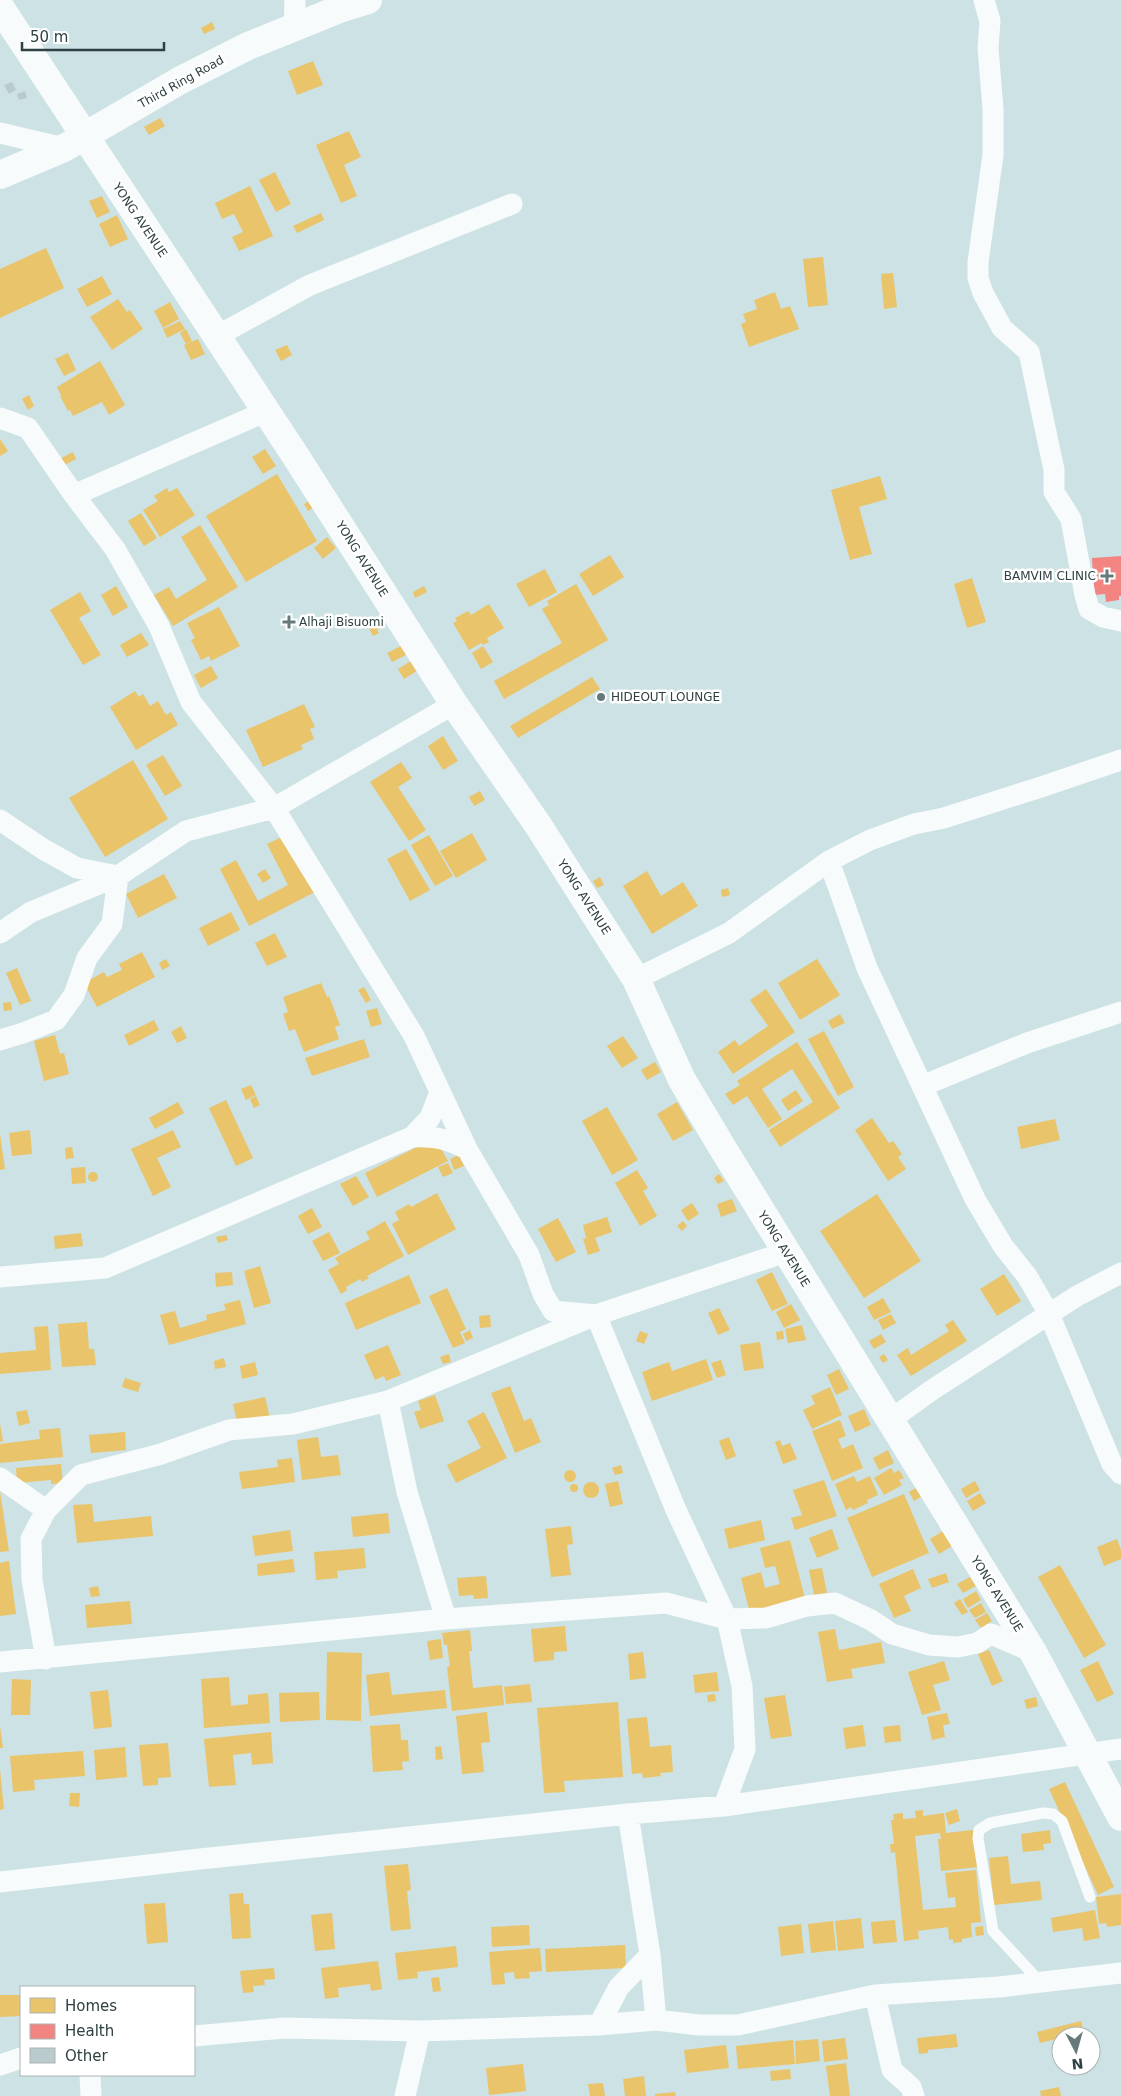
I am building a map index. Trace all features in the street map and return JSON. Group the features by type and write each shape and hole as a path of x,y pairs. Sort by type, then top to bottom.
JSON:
{"street":[{"path":"294,28 295,0"},
{"name":"Third Ring Road","path":"0,175 74,142 179,81 248,46 368,0"},
{"path":"984,0 990,21 988,48 993,109 993,156 978,262 978,278 983,293 1002,328 1029,352 1054,470 1054,492 1071,518 1089,609 1103,617 1121,621"},
{"name":"YONG AVENUE","path":"0,6 74,142 217,336 454,704 538,825 636,979 682,1080 1032,1652 1121,1817"},
{"path":"0,133 74,142"},
{"path":"217,336 310,284 512,204"},
{"path":"74,495 267,412"},
{"path":"0,418 28,428 74,495 115,549 154,618 191,702 274,808 414,1036 467,1149 529,1254 543,1294 552,1311 596,1315"},
{"path":"0,934 31,912 118,876 186,831 274,808 454,704"},
{"path":"636,979 729,933 829,862 888,832 944,818 1121,760"},
{"path":"0,820 43,849 77,868 118,876"},
{"path":"829,862 867,968 975,1199 1003,1246 1027,1276 1049,1314 1112,1464 1121,1474"},
{"path":"0,1040 23,1034 56,1020 74,995 87,958 112,924 118,876"},
{"path":"922,1086 1027,1043 1121,1012"},
{"path":"412,1137 430,1118 440,1092"},
{"path":"0,1277 105,1268 412,1137 434,1136 467,1149"},
{"path":"46,1659 32,1580 31,1539 46,1510 81,1475 161,1454 229,1430 293,1424 388,1401 596,1315 786,1252"},
{"path":"890,1420 932,1390 1077,1296 1121,1273"},
{"path":"596,1315 676,1510 727,1620 742,1686 745,1749 724,1806"},
{"path":"388,1401 407,1492 446,1619"},
{"path":"0,1478 46,1510"},
{"path":"0,1662 446,1619 666,1603 727,1620 766,1618 806,1606 835,1603 871,1620 892,1634 929,1645 958,1647 977,1643 991,1634 1032,1652"},
{"path":"0,1882 628,1814 724,1806 1121,1749"},
{"path":"628,1814 650,1955 656,2020"},
{"path":"599,2025 619,1987 650,1955"},
{"path":"195,2036 284,2028 420,2031 599,2025 656,2020 699,2025 738,2025 876,1995 1040,1982 1121,1973"},
{"path":"876,1995 892,2070 910,2087 914,2096"},
{"path":"405,2096 420,2031"},
{"path":"0,2065 20,2058"},
{"path":"90,2076 90,2096"}],"lane":[{"path":"1040,1982 993,1931 978,1838 979,1830 990,1823 1043,1813 1053,1814 1062,1822 1090,1897"}],"building: Homes":[{"path":"212,22 215,29 204,34 201,28"},
{"path":"313,61 323,85 297,95 288,71"},
{"path":"160,118 165,126 149,135 144,127"},
{"path":"349,131 361,157 344,165 357,196 341,203 316,145"},
{"path":"275,172 291,204 276,212 259,180"},
{"path":"250,186 273,236 239,251 232,237 243,232 234,214 222,219 215,203"},
{"path":"102,196 110,212 97,218 89,201"},
{"path":"321,213 324,220 297,233 293,226"},
{"path":"117,215 128,239 110,247 99,224"},
{"path":"46,248 64,288 0,318 0,269"},
{"path":"823,257 828,305 808,307 803,259"},
{"path":"893,273 897,307 884,309 881,274"},
{"path":"102,276 112,294 87,307 77,289"},
{"path":"775,292 781,309 790,306 799,329 749,347 741,324 746,322 743,314 757,309 754,300"},
{"path":"118,299 127,312 130,310 143,329 112,350 90,317"},
{"path":"170,302 179,319 163,328 154,311"},
{"path":"180,321 185,329 167,338 163,329"},
{"path":"186,329 192,341 186,344 180,333"},
{"path":"198,339 205,354 191,360 184,345"},
{"path":"287,345 292,355 281,361 275,350"},
{"path":"68,353 76,370 64,376 55,359"},
{"path":"100,361 125,405 109,415 102,402 73,416 70,410 68,411 57,387"},
{"path":"29,395 34,406 28,410 22,399"},
{"path":"0,439 8,451 0,456"},
{"path":"265,449 276,466 263,474 252,457"},
{"path":"73,452 76,459 61,467 58,460"},
{"path":"277,474 317,541 246,582 206,516"},
{"path":"880,476 887,499 859,507 872,554 850,560 831,490"},
{"path":"167,488 169,492 177,488 195,515 160,537 143,510 158,501 154,496"},
{"path":"312,499 316,506 308,511 304,504"},
{"path":"141,513 157,538 144,546 128,521"},
{"path":"200,525 238,587 173,626 154,595 169,587 176,599 207,580 181,537"},
{"path":"327,537 336,548 323,559 314,548"},
{"path":"610,555 624,577 593,596 579,574"},
{"path":"545,569 557,592 529,607 516,584"},
{"path":"972,578 986,622 967,628 954,584"},
{"path":"576,584 608,640 504,699 494,681 562,643 542,609 549,605 547,601"},
{"path":"116,586 128,607 113,616 101,595"},
{"path":"424,586 427,592 415,598 413,592"},
{"path":"80,592 91,611 79,618 101,655 83,665 50,610"},
{"path":"489,604 504,628 487,638 489,642 483,645 481,643 469,650 453,623 457,621 455,618 468,611 471,615"},
{"path":"219,607 240,646 211,661 209,656 201,660 191,640 195,638 187,623"},
{"path":"381,619 384,626 377,630 379,633 373,636 368,626"},
{"path":"141,633 149,645 127,657 120,645"},
{"path":"403,645 408,654 392,662 387,653"},
{"path":"483,646 493,662 481,669 472,653"},
{"path":"411,661 417,671 404,679 398,669"},
{"path":"211,666 218,678 201,688 194,675"},
{"path":"592,677 600,689 518,738 510,726"},
{"path":"135,691 139,697 143,694 150,706 158,701 166,715 171,712 178,725 136,750 110,707"},
{"path":"304,704 315,727 310,729 314,739 301,745 303,749 263,767 246,730"},
{"path":"443,736 458,761 443,770 428,746"},
{"path":"163,755 182,786 165,796 146,765"},
{"path":"133,760 168,819 105,857 69,798"},
{"path":"401,762 412,778 398,787 426,830 409,841 370,782"},
{"path":"480,791 485,800 474,806 469,797"},
{"path":"472,833 487,860 456,878 440,851"},
{"path":"286,835 315,892 249,926 220,869 236,860 258,901 288,885 267,844"},
{"path":"429,835 453,876 435,886 411,845"},
{"path":"406,849 430,890 410,901 387,859"},
{"path":"265,869 271,878 263,883 257,874"},
{"path":"647,871 661,896 683,882 698,906 652,934 623,886"},
{"path":"164,874 177,898 138,918 126,894"},
{"path":"600,877 604,885 597,888 593,881"},
{"path":"728,888 730,895 722,897 721,890"},
{"path":"231,912 240,930 208,946 199,928"},
{"path":"275,933 287,957 267,966 255,943"},
{"path":"142,952 155,977 97,1007 84,983 104,972 107,977 122,970 119,964"},
{"path":"166,959 170,966 162,970 159,963"},
{"path":"817,959 840,995 800,1020 778,983"},
{"path":"17,968 31,1001 20,1005 6,973"},
{"path":"321,983 327,997 329,996 340,1025 335,1027 339,1039 304,1052 295,1029 289,1031 283,1014 288,1012 283,997"},
{"path":"364,987 371,1000 366,1003 358,990"},
{"path":"766,989 795,1032 733,1074 718,1052 735,1040 739,1046 768,1026 750,1000"},
{"path":"11,1002 12,1010 4,1011 3,1003"},
{"path":"377,1008 382,1024 371,1027 366,1011"},
{"path":"840,1014 845,1023 832,1029 828,1021"},
{"path":"154,1020 159,1030 129,1046 124,1035"},
{"path":"181,1026 187,1038 177,1043 171,1032"},
{"path":"824,1031 854,1087 838,1096 808,1039"},
{"path":"55,1035 60,1054 64,1053 69,1074 44,1081 34,1041"},
{"path":"623,1036 638,1058 622,1068 607,1046"},
{"path":"364,1039 370,1057 312,1076 305,1058"},
{"path":"797,1042 840,1108 780,1147 769,1130 813,1102 792,1069 762,1089 782,1119 768,1128 747,1096 733,1105 725,1094 740,1085 737,1081"},
{"path":"655,1062 661,1072 647,1080 641,1070"},
{"path":"251,1085 256,1095 246,1100 241,1089"},
{"path":"796,1090 803,1101 788,1111 781,1100"},
{"path":"256,1096 260,1105 254,1108 250,1099"},
{"path":"226,1100 253,1158 236,1166 209,1108"},
{"path":"178,1102 184,1113 155,1129 149,1118"},
{"path":"677,1102 693,1130 673,1141 657,1114"},
{"path":"607,1107 638,1160 612,1175 582,1121"},
{"path":"872,1118 889,1143 893,1141 902,1154 898,1157 906,1169 888,1181 855,1130"},
{"path":"1055,1119 1060,1140 1021,1149 1017,1127"},
{"path":"30,1130 32,1154 12,1156 9,1133"},
{"path":"173,1130 181,1147 157,1158 171,1187 153,1196 131,1149"},
{"path":"0,1134 5,1169 0,1170"},
{"path":"438,1143 448,1161 377,1197 365,1173 423,1144"},
{"path":"72,1147 74,1158 66,1159 65,1148"},
{"path":"459,1155 464,1166 454,1170 450,1159"},
{"path":"448,1163 453,1173 443,1177 438,1167"},
{"path":"85,1167 86,1183 72,1184 71,1168"},
{"path":"637,1170 648,1188 643,1191 657,1216 640,1226 615,1183"},
{"path":"91,1172 95,1172 98,1177 97,1181 91,1182 88,1179 88,1175"},
{"path":"719,1174 724,1181 718,1184 714,1178"},
{"path":"356,1176 369,1197 353,1206 340,1184"},
{"path":"437,1193 456,1229 408,1255 392,1224 399,1220 395,1212 409,1204 411,1207"},
{"path":"877,1194 921,1261 864,1298 820,1231"},
{"path":"732,1199 737,1211 721,1217 717,1204"},
{"path":"692,1203 699,1214 688,1221 681,1210"},
{"path":"312,1208 322,1227 308,1234 298,1216"},
{"path":"607,1217 612,1232 595,1238 600,1251 588,1255 583,1239 586,1238 583,1225"},
{"path":"558,1218 576,1252 556,1262 538,1229"},
{"path":"385,1221 404,1256 367,1276 369,1278 362,1282 360,1279 346,1287 347,1290 341,1294 328,1270 339,1264 335,1258 370,1239 366,1232"},
{"path":"683,1221 687,1226 682,1231 677,1226"},
{"path":"329,1232 340,1253 323,1261 312,1241"},
{"path":"81,1233 83,1246 55,1249 54,1236"},
{"path":"226,1235 228,1240 218,1243 216,1237"},
{"path":"260,1266 271,1303 254,1308 244,1271"},
{"path":"232,1272 233,1285 216,1287 215,1273"},
{"path":"772,1272 788,1304 772,1311 756,1280"},
{"path":"1004,1274 1021,1301 997,1316 980,1289"},
{"path":"409,1275 421,1303 356,1330 345,1303"},
{"path":"447,1288 466,1329 460,1332 465,1343 453,1348 429,1296"},
{"path":"883,1298 891,1312 874,1320 867,1307"},
{"path":"240,1300 246,1324 169,1345 160,1315 175,1311 180,1328 207,1320 206,1315 226,1310 224,1304"},
{"path":"791,1304 800,1320 784,1328 776,1312"},
{"path":"719,1308 730,1330 718,1335 708,1313"},
{"path":"891,1314 896,1323 883,1330 878,1320"},
{"path":"490,1315 491,1327 480,1328 479,1316"},
{"path":"953,1320 967,1341 911,1376 897,1355 908,1348 911,1355 949,1331 945,1325"},
{"path":"87,1322 89,1349 94,1349 96,1365 62,1367 58,1324"},
{"path":"802,1325 806,1340 788,1343 785,1329"},
{"path":"48,1326 51,1370 0,1374 0,1353 36,1350 34,1327"},
{"path":"470,1330 473,1338 466,1341 463,1334"},
{"path":"640,1331 648,1334 644,1344 636,1341"},
{"path":"783,1331 784,1339 777,1340 776,1332"},
{"path":"881,1334 886,1342 874,1349 869,1341"},
{"path":"760,1342 764,1368 744,1371 740,1345"},
{"path":"388,1345 401,1375 386,1381 384,1376 375,1380 364,1355"},
{"path":"449,1354 451,1362 443,1364 440,1357"},
{"path":"884,1354 888,1360 883,1363 879,1357"},
{"path":"224,1358 226,1367 215,1369 214,1361"},
{"path":"706,1359 713,1380 652,1401 642,1372 669,1362 672,1371"},
{"path":"721,1360 726,1375 717,1378 711,1363"},
{"path":"255,1362 258,1375 242,1379 240,1366"},
{"path":"839,1369 849,1389 836,1395 827,1375"},
{"path":"125,1378 141,1383 138,1392 122,1387"},
{"path":"510,1386 524,1421 531,1418 541,1442 515,1453 491,1393"},
{"path":"830,1387 842,1415 812,1429 803,1410 815,1404 811,1396"},
{"path":"435,1395 444,1421 420,1429 414,1412 421,1410 418,1401"},
{"path":"265,1397 270,1418 238,1425 233,1404"},
{"path":"864,1409 871,1425 855,1432 848,1416"},
{"path":"27,1410 30,1423 19,1426 16,1412"},
{"path":"484,1412 507,1458 456,1483 447,1465 481,1448 467,1421"},
{"path":"840,1420 846,1436 838,1439 842,1449 853,1444 863,1468 832,1481 812,1431"},
{"path":"0,1424 3,1441 0,1442"},
{"path":"60,1428 63,1457 0,1463 0,1444 40,1439 39,1430"},
{"path":"125,1432 126,1450 91,1453 89,1435"},
{"path":"318,1437 321,1457 338,1455 341,1475 302,1480 297,1440"},
{"path":"729,1437 736,1456 726,1460 719,1441"},
{"path":"780,1440 782,1446 790,1443 797,1459 783,1464 775,1442"},
{"path":"888,1450 894,1463 879,1470 873,1458"},
{"path":"292,1458 295,1482 242,1489 239,1472 278,1467 277,1460"},
{"path":"61,1464 63,1483 51,1484 51,1480 17,1483 16,1468"},
{"path":"621,1465 623,1473 615,1475 612,1468"},
{"path":"891,1468 894,1473 899,1470 904,1478 899,1480 902,1485 884,1495 874,1478"},
{"path":"570,1470 576,1476 570,1482 564,1476"},
{"path":"854,1476 857,1482 870,1476 878,1495 867,1500 868,1503 853,1510 851,1507 846,1510 835,1484"},
{"path":"824,1480 837,1516 795,1530 791,1518 802,1515 793,1490"},
{"path":"618,1481 623,1504 610,1507 605,1484"},
{"path":"975,1481 980,1490 966,1498 961,1489"},
{"path":"591,1482 597,1484 599,1490 597,1496 591,1498 585,1496 583,1490 585,1484"},
{"path":"574,1484 578,1488 574,1492 570,1488"},
{"path":"919,1486 924,1495 914,1501 909,1492"},
{"path":"0,1491 9,1551 0,1552"},
{"path":"980,1493 986,1503 973,1511 967,1501"},
{"path":"904,1494 929,1553 872,1577 847,1518"},
{"path":"92,1504 94,1522 151,1516 153,1536 77,1543 73,1505"},
{"path":"388,1513 390,1533 353,1537 351,1517"},
{"path":"761,1520 765,1540 729,1549 724,1529"},
{"path":"571,1526 573,1544 567,1545 571,1575 551,1577 545,1529"},
{"path":"832,1529 839,1549 817,1558 809,1538"},
{"path":"290,1530 293,1551 255,1556 252,1536"},
{"path":"943,1531 952,1546 939,1554 930,1539"},
{"path":"1117,1539 1121,1550 1121,1559 1104,1566 1097,1547"},
{"path":"790,1540 805,1598 750,1613 741,1578 761,1572 765,1588 780,1584 775,1566 765,1568 760,1548"},
{"path":"364,1548 366,1568 337,1571 338,1578 316,1580 314,1552"},
{"path":"293,1559 295,1572 258,1576 257,1564"},
{"path":"9,1561 16,1614 0,1616 0,1563"},
{"path":"1060,1565 1106,1645 1084,1658 1038,1577"},
{"path":"822,1568 827,1593 814,1595 809,1570"},
{"path":"913,1569 921,1588 904,1596 911,1611 894,1618 879,1584"},
{"path":"946,1573 949,1582 932,1588 928,1579"},
{"path":"486,1576 488,1598 474,1599 473,1595 459,1596 457,1578"},
{"path":"970,1577 976,1586 963,1593 957,1584"},
{"path":"98,1586 100,1596 91,1597 89,1588"},
{"path":"976,1591 981,1600 968,1608 963,1599"},
{"path":"960,1599 968,1612 962,1615 954,1603"},
{"path":"130,1601 132,1624 87,1628 85,1605"},
{"path":"981,1603 986,1612 975,1618 969,1610"},
{"path":"987,1613 992,1621 981,1628 975,1620"},
{"path":"565,1626 567,1651 554,1652 554,1660 534,1662 531,1629"},
{"path":"835,1629 839,1650 881,1642 885,1663 851,1669 853,1678 827,1682 818,1632"},
{"path":"470,1630 472,1651 469,1651 473,1688 502,1685 504,1705 452,1711 447,1667 450,1666 447,1645 444,1645 442,1633"},
{"path":"441,1639 443,1658 430,1660 427,1641"},
{"path":"989,1650 1003,1681 992,1686 978,1654"},
{"path":"327,1652 362,1653 361,1721 326,1720"},
{"path":"643,1652 646,1678 630,1680 628,1654"},
{"path":"944,1661 950,1680 933,1685 941,1710 922,1715 908,1672"},
{"path":"1098,1661 1114,1694 1097,1702 1080,1670"},
{"path":"389,1672 392,1695 445,1690 447,1708 370,1716 366,1675"},
{"path":"717,1672 719,1691 695,1693 693,1675"},
{"path":"229,1677 231,1706 248,1704 248,1695 268,1693 270,1723 204,1728 201,1679"},
{"path":"12,1679 31,1680 30,1715 11,1715"},
{"path":"530,1684 532,1702 506,1704 504,1687"},
{"path":"108,1690 112,1727 94,1729 90,1692"},
{"path":"319,1692 320,1720 280,1722 279,1693"},
{"path":"715,1694 716,1701 708,1702 707,1695"},
{"path":"785,1695 792,1736 771,1739 764,1698"},
{"path":"1036,1697 1038,1706 1027,1709 1024,1700"},
{"path":"618,1702 623,1777 564,1781 565,1792 544,1793 537,1708"},
{"path":"487,1712 490,1742 481,1743 484,1772 462,1774 456,1716"},
{"path":"947,1713 950,1724 943,1725 945,1737 932,1740 927,1717"},
{"path":"647,1717 650,1747 671,1745 673,1772 660,1773 661,1776 643,1778 642,1773 632,1774 627,1719"},
{"path":"400,1724 401,1740 408,1740 409,1761 402,1762 403,1770 373,1772 370,1726"},
{"path":"863,1725 866,1746 846,1749 843,1728"},
{"path":"900,1725 901,1741 885,1743 883,1727"},
{"path":"0,1726 3,1748 0,1748"},
{"path":"271,1732 273,1763 252,1765 251,1753 233,1755 236,1785 209,1787 204,1739"},
{"path":"168,1743 171,1777 158,1778 158,1785 143,1786 139,1745"},
{"path":"441,1746 443,1759 436,1760 435,1747"},
{"path":"125,1747 127,1777 96,1780 94,1750"},
{"path":"83,1751 85,1776 34,1780 35,1790 13,1792 10,1756"},
{"path":"0,1769 4,1809 0,1810"},
{"path":"1065,1782 1114,1887 1098,1895 1049,1789"},
{"path":"70,1793 80,1793 79,1807 69,1806"},
{"path":"957,1809 960,1821 949,1825 945,1813"},
{"path":"923,1810 923,1816 944,1813 946,1833 973,1830 978,1867 941,1871 938,1839 941,1839 940,1833 915,1836 923,1910 956,1907 955,1897 948,1898 945,1873 976,1870 981,1922 971,1923 972,1937 962,1939 962,1942 953,1943 953,1939 949,1940 948,1927 918,1931 919,1939 904,1941 895,1852 891,1853 890,1844 894,1844 891,1820 894,1820 893,1814 903,1813 903,1819 916,1818 915,1811"},
{"path":"1050,1830 1051,1843 1043,1844 1044,1850 1023,1852 1021,1834"},
{"path":"1008,1856 1011,1884 1040,1881 1042,1900 994,1905 989,1858"},
{"path":"408,1864 411,1890 407,1891 411,1929 391,1931 384,1866"},
{"path":"243,1893 244,1904 249,1904 251,1938 232,1939 229,1894"},
{"path":"1121,1894 1121,1925 1107,1927 1106,1923 1099,1924 1096,1897"},
{"path":"165,1903 168,1942 147,1944 144,1904"},
{"path":"1095,1910 1100,1938 1084,1941 1082,1928 1053,1932 1051,1918"},
{"path":"332,1913 335,1949 315,1951 311,1915"},
{"path":"861,1918 864,1948 838,1951 835,1921"},
{"path":"895,1920 897,1942 873,1944 871,1922"},
{"path":"833,1921 836,1950 811,1953 808,1924"},
{"path":"801,1924 804,1953 781,1956 778,1927"},
{"path":"529,1925 530,1945 492,1947 491,1927"},
{"path":"983,1926 984,1935 976,1936 975,1927"},
{"path":"625,1945 626,1968 546,1972 545,1949"},
{"path":"456,1946 458,1967 417,1972 418,1978 398,1980 395,1953"},
{"path":"540,1948 542,1971 529,1972 530,1978 515,1979 514,1972 504,1973 505,1984 492,1985 489,1952"},
{"path":"378,1961 382,1989 371,1991 370,1984 338,1988 339,1997 325,1999 321,1968"},
{"path":"274,1968 275,1979 264,1980 265,1985 253,1986 254,1992 243,1993 240,1971"},
{"path":"439,1977 441,1991 433,1992 431,1978"},
{"path":"0,1995 20,1995 20,2016 0,2017"},
{"path":"1081,2021 1082,2026 1061,2026"},
{"path":"1051,2028 1051,2040 1040,2043 1037,2032"},
{"path":"956,2034 958,2047 928,2050 928,2053 919,2054 917,2038"},
{"path":"845,2038 848,2059 824,2062 822,2041"},
{"path":"818,2039 820,2061 796,2064 795,2041"},
{"path":"793,2040 795,2064 738,2069 736,2046"},
{"path":"726,2045 729,2068 687,2073 684,2050"},
{"path":"846,2063 850,2096 830,2096 826,2066"},
{"path":"523,2064 526,2091 489,2095 486,2068"},
{"path":"790,2069 791,2079 771,2081 770,2071"},
{"path":"644,2076 646,2096 625,2096 623,2079"},
{"path":"603,2083 605,2096 590,2096 588,2084"},
{"path":"1059,2087 1061,2096 1041,2096 1040,2091"},
{"path":"675,2092 676,2096 655,2096 655,2094"}],"building: Health":[{"name":"BAMVIM CLINIC","path":"1121,556 1121,596 1119,596 1119,600 1106,602 1105,594 1094,595 1092,558"}],"building: Other":[{"path":"12,82 16,90 9,94 4,85"},
{"path":"25,91 27,98 19,100 17,94"}],"place":[{"name":"BAMVIM CLINIC","path":"1107,576"},
{"name":"Alhaji Bisuomi","path":"289,622"},
{"name":"HIDEOUT LOUNGE","path":"601,697"}]}
